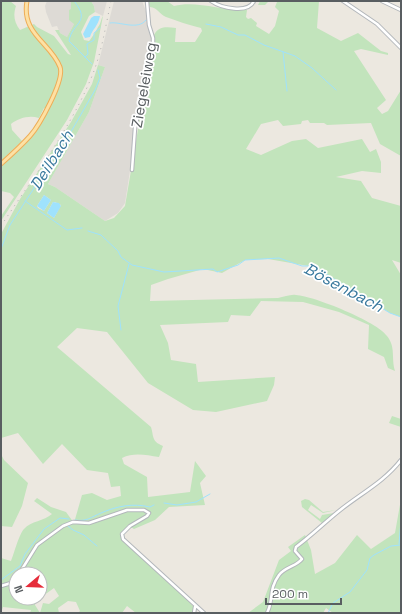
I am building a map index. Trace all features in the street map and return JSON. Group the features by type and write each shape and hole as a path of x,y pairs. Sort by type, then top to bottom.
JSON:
{"main road":[{"path":"1,164 37,128 56,90 61,75 59,64 30,26 26,14 27,1"}],"street":[{"name":"Ziegeleiweg","path":"132,170 135,128 153,48 153,38 149,25 147,1"},
{"path":"211,1 215,4 243,9 251,6 254,1"},
{"path":"343,1 377,24 401,48"},
{"path":"382,1 401,10"},
{"path":"267,613 271,590 278,576 285,569 301,560 301,556 295,550 296,547 319,530 338,512 380,481 401,460"},
{"path":"24,566 37,545 63,526 73,522 89,524 125,510 144,510 148,512 148,515 125,530 122,534 123,539 171,582 195,607 204,613"},
{"path":"194,613 195,607"}],"shaded area":[{"path":"47,1 71,1 74,24 67,37 60,33 57,26 52,27 46,12 45,6"},
{"path":"91,1 107,1 103,16 95,12"},
{"path":"114,1 142,1 149,19 153,40 140,106 125,203 118,213 105,221 55,187 48,184 89,112 105,67 98,65"}],"green space":[{"path":"1,1 10,1 16,6 16,24 20,30 34,24 54,36 68,54 71,55 55,30 59,30 60,33 67,37 74,24 69,20 71,1 91,1 94,6 95,12 89,16 81,32 84,40 90,40 99,26 103,16 94,62 86,84 67,120 1,221 1,216 14,197 10,193 1,191 1,167 36,132 48,109 44,108 39,118 24,118 11,124 12,130 22,141 1,161"},
{"path":"148,1 167,1 174,6 191,4 247,10 246,17 248,19 251,18 257,23 256,26 269,34 275,26 279,11 275,7 277,2 269,1 319,1 317,28 341,41 358,33 381,51 388,53 388,55 361,49 354,51 386,100 377,108 382,114 388,111 401,90 401,156 380,144 371,123 327,125 324,123 310,123 308,120 302,121 301,124 283,126 278,120 261,124 246,149 261,155 292,141 306,139 318,148 362,139 370,152 376,149 381,162 381,173 362,171 336,177 361,181 372,198 401,206 401,263 392,260 401,275 401,317 390,313 314,267 268,259 245,260 222,273 203,269 151,285 150,301 278,298 290,295 305,296 359,317 381,330 390,340 395,371 388,368 384,357 368,349 369,325 339,312 303,302 261,301 250,316 231,315 228,322 160,325 168,343 171,360 196,364 198,382 275,377 274,385 267,401 216,412 193,410 148,383 107,332 77,328 57,347 151,427 156,442 163,446 159,457 140,454 131,455 122,458 124,464 147,477 148,497 190,492 195,461 206,476 200,483 205,505 169,507 155,520 134,529 129,526 122,537 172,583 193,606 193,613 136,613 127,606 122,613 78,613 80,611 76,602 68,601 58,608 59,613 40,613 30,613 31,610 3,607 1,613 1,558 11,561 18,539 24,529 30,524 52,514 34,501 37,498 51,507 66,512 74,523 82,495 92,493 107,500 121,496 120,486 111,487 108,473 87,470 62,444 43,464 18,433 1,438 1,234 20,199 71,122 92,84 98,65 105,67 89,112 48,184 55,187 105,221 114,218 125,206 154,35 158,30 166,27 176,28 175,42 195,42 202,31 201,28 164,16 150,7","holes":["44,195 51,200 44,211 38,208 37,206","53,202 61,205 54,218 47,213"]},
{"path":"260,1 269,1 265,5 258,5"},
{"path":"392,416 401,419 401,427 389,423"},
{"path":"1,454 4,460 28,483 22,506 12,527 1,526"},
{"path":"305,499 309,500 323,512 336,510 323,513 311,505 308,510 320,519 322,515 334,513 322,523 302,507 301,501"},
{"path":"401,499 401,613 333,613 326,608 323,613 248,613 263,602 279,560 291,551 288,547 305,535 311,550 315,574 335,563 357,535 371,549 395,533"}],"water":[{"path":"94,16 100,16 98,23 90,37 85,38 83,34 91,18"},
{"path":"44,195 51,200 44,211 37,206"},
{"path":"53,202 59,203 61,206 54,218 47,213"}],"waterway":[{"name":"Deilbach","path":"74,1 79,8 81,18 69,41 92,64"},
{"path":"110,23 138,25 146,20"},
{"path":"206,24 221,27 238,35 245,35 264,45 295,56 312,68 336,90"},
{"path":"85,57 88,54 87,44 94,40 94,33 100,28"},
{"path":"283,52 287,91"},
{"name":"Deilbach","path":"1,249 10,225 72,130 95,90 100,78 98,70"},
{"name":"Bösenbach","path":"25,201 67,230 82,228"},
{"name":"Bösenbach","path":"88,231 101,235 118,251 121,257 132,265 164,272 213,269 217,272 238,265 245,260 279,258 302,266 313,266 390,313 401,317"},
{"path":"121,330 118,306 129,264"},
{"path":"164,503 177,505 196,502 210,494"},
{"path":"75,520 86,520 119,507 131,505 150,507 154,505"},
{"path":"1,580 20,566 25,554 44,529 60,518 69,519"},
{"path":"399,544 401,521"},
{"path":"68,526 84,535 97,546"},
{"path":"328,613 333,603 350,592 367,570 370,558 391,546 401,545"}],"railway":[{"path":"1,226 59,139 80,102 97,63 111,1"}]}
